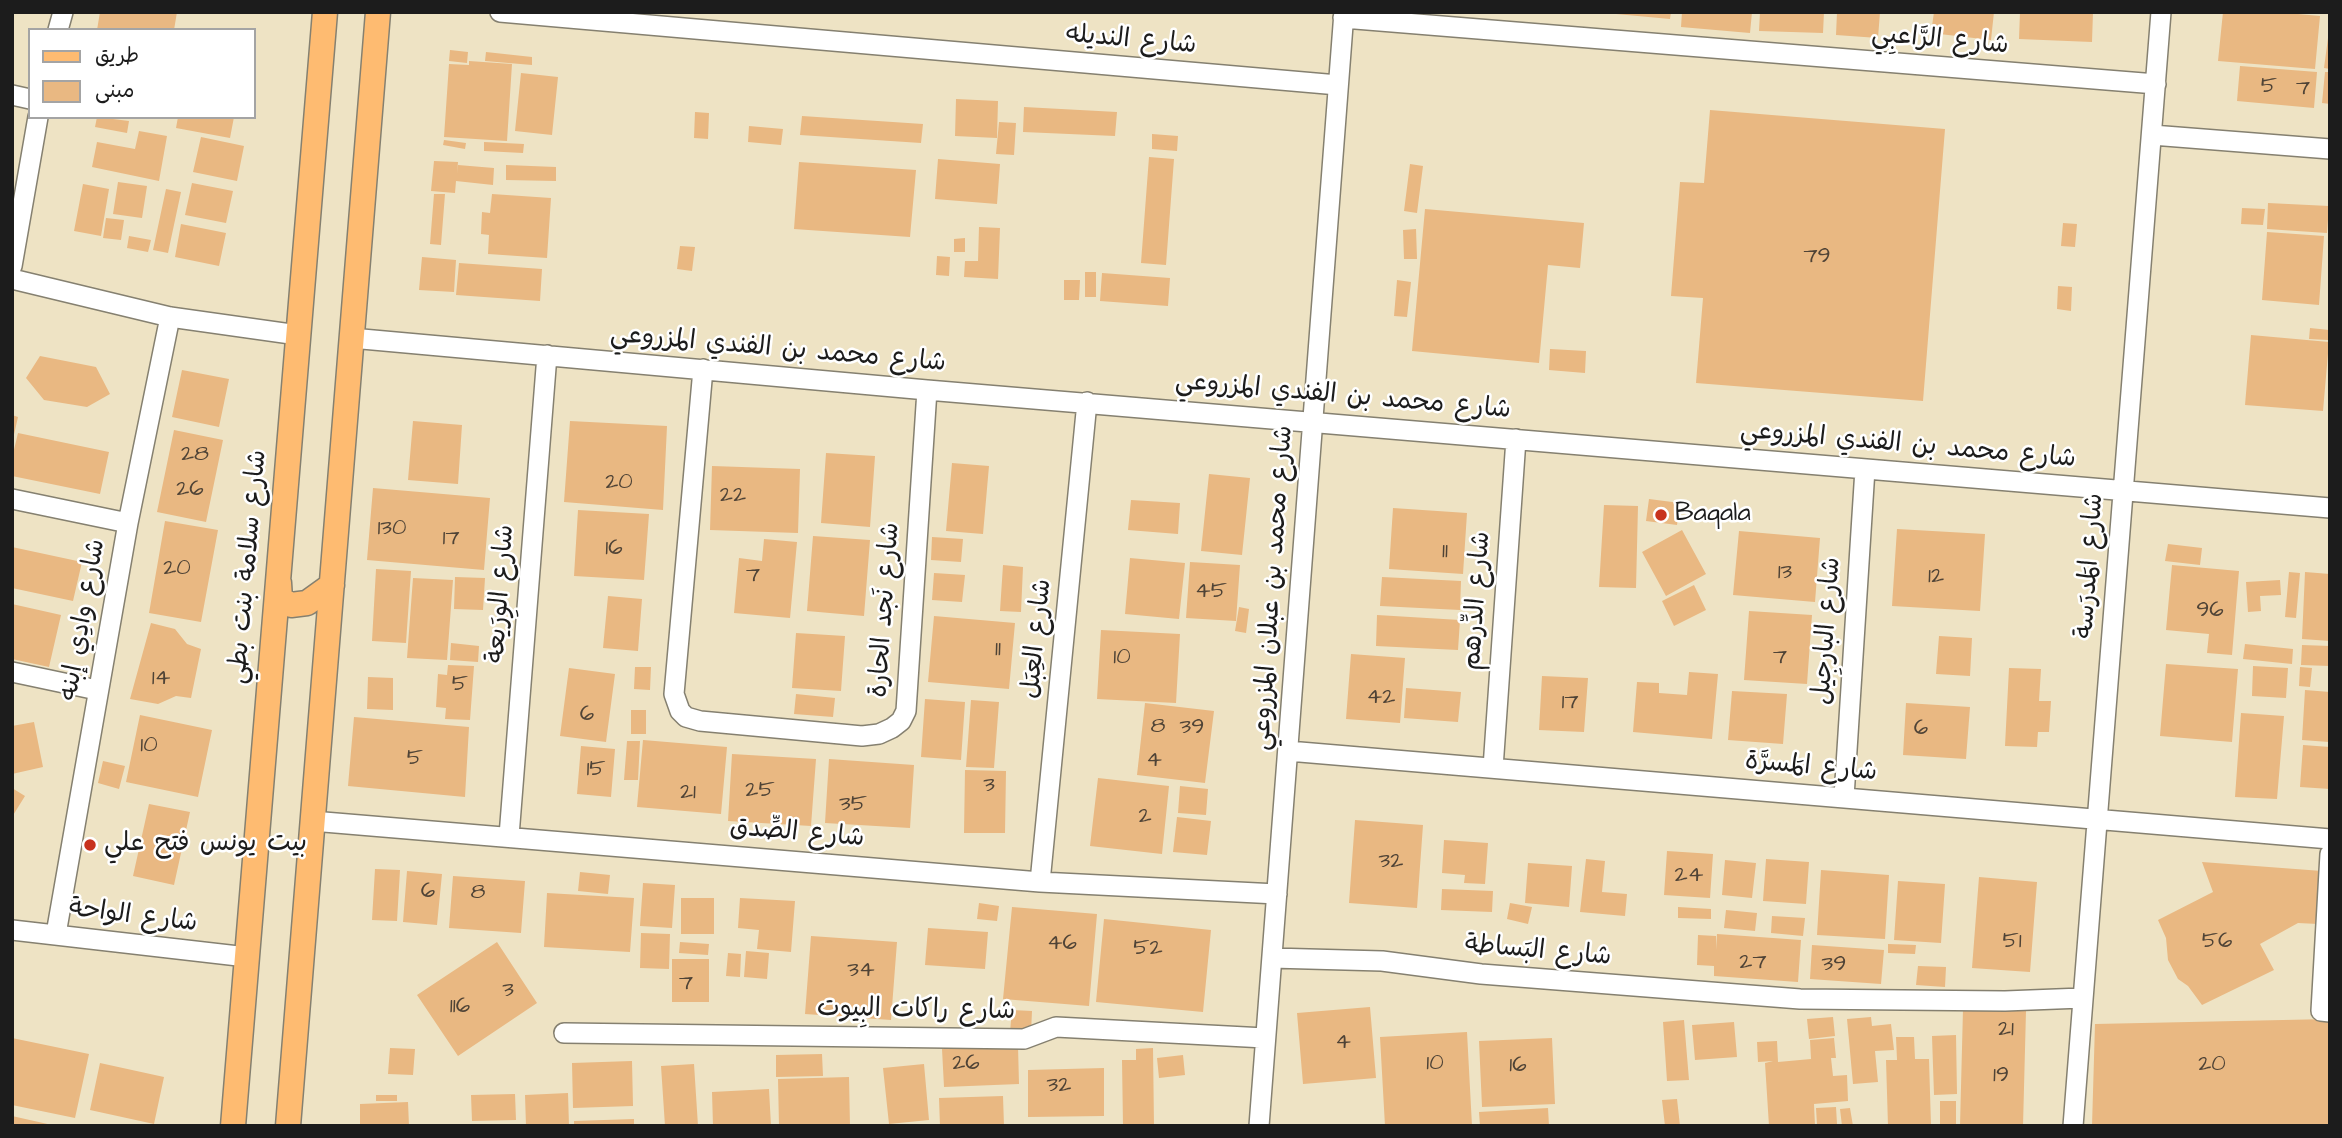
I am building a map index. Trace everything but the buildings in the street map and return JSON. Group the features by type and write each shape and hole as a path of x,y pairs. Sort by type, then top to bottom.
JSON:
{"main road":[{"name":"شارع سلامة بنت بطي","path":"233,1126 325,12"},
{"path":"288,1126 378,12"},
{"path":"278,579 280,599 291,606 307,603 332,585"}],"street":[{"name":"شارع النديله","path":"500,12 1338,85"},
{"name":"شارع المَدرَسة","path":"2073,1126 2161,12"},
{"name":"شارع محمد بن عبلان المزروعي","path":"1259,1126 1343,15"},
{"name":"شارع الرَّاعبِي","path":"1343,15 2155,85"},
{"path":"12,266 38,119"},
{"path":"2151,135 2330,149"},
{"path":"12,279 170,317 298,335"},
{"name":"شارع وادِي إبنه","path":"56,934 97,690 170,317"},
{"name":"شارع محمد بن الفندي المزروعي","path":"351,338 927,390 2330,509"},
{"name":"شارع الوِرَيعة","path":"509,836 547,355"},
{"name":"شارع نَجد الحارة","path":"703,369 674,694 680,711 686,717 700,721 862,736 879,734 901,721 906,711 927,390"},
{"name":"شارع العِبَل","path":"1040,882 1087,402"},
{"name":"شارع الدِّرهم","path":"1493,768 1516,439"},
{"name":"شارع البارجِيل","path":"1844,797 1865,469"},
{"path":"12,499 128,523"},
{"path":"12,672 97,690"},
{"name":"شارع المَسرَّة","path":"1288,751 2330,839"},
{"name":"شارع الصِّدق","path":"312,821 1040,882 1277,894"},
{"path":"2330,854 2320,1011 2330,1012"},
{"name":"شارع الواحة","path":"12,930 247,957"},
{"name":"شارع البَساطة","path":"1272,958 1382,961 1481,974 1800,999 2005,1001 2082,998"},
{"name":"شارع راكات البِيوت","path":"564,1033 1024,1039 1056,1027 1265,1038"}],"place":[{"name":"Baqala","path":"1661,515"},
{"name":"بيت يونس فتح علي","path":"90,845"}]}
